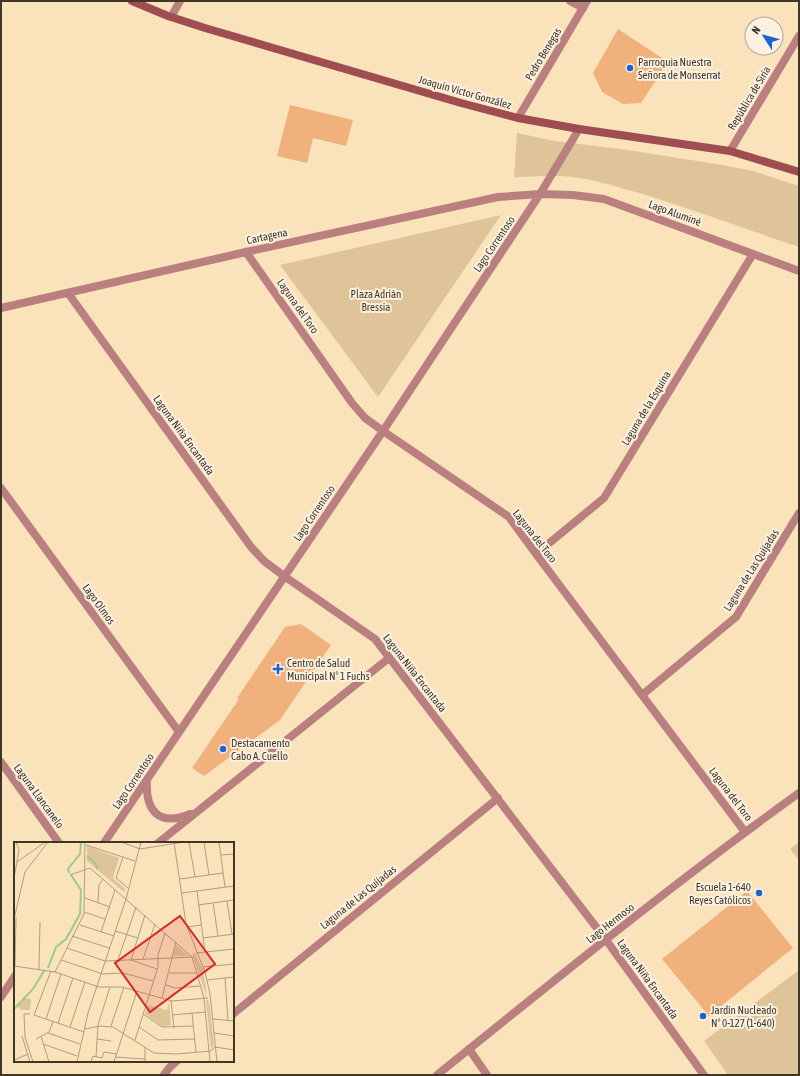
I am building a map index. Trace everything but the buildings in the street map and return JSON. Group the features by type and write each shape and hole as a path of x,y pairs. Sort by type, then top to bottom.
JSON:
{"main road":[{"name":"Joaquín Víctor González","path":"132,1 171,17 220,32 461,103 518,118 579,129 730,151 799,172"}],"street":[{"path":"171,17 180,1"},
{"path":"570,1 585,5"},
{"name":"Pedro Benegas","path":"518,118 585,5"},
{"name":"República de Siria","path":"730,151 799,36"},
{"name":"Lago Correntoso","path":"105,842 383,431 540,194 579,129"},
{"name":"Cartagena","path":"1,308 246,252 498,197 540,194"},
{"name":"Lago Aluminé","path":"540,194 573,195 604,199 799,271"},
{"name":"Laguna del Toro","path":"246,252 352,403 365,418 509,518 745,832"},
{"name":"Laguna de la Esquina","path":"536,554 604,498 753,254"},
{"name":"Laguna Niña Encantada","path":"68,293 251,547 264,561 284,576 375,639 606,940 704,1075"},
{"name":"Lago Olmos","path":"1,488 179,732"},
{"name":"Laguna de Las Quijadas","path":"642,695 736,617 799,513"},
{"path":"159,842 389,658"},
{"name":"Laguna Llancanelo","path":"1,762 58,842"},
{"path":"147,779 147,796 152,810 156,814 164,818 181,818 202,808"},
{"name":"Lago Hermoso","path":"437,1075 606,940 745,832 799,793"},
{"name":"Laguna de Las Quijadas","path":"234,1013 498,798"},
{"path":"1,997 14,978"},
{"path":"469,1049 487,1075"},
{"path":"164,1075 170,1066 176,1062"}],"green space":[{"path":"517,133 555,141 628,150 722,165 753,171 799,186 799,247 665,201 600,182 565,176 514,177"},
{"name":"Plaza Adrián Bressia","path":"501,215 378,397 280,265"},
{"path":"799,842 799,860 790,849"},
{"path":"799,970 799,1075 728,1075 704,1041"}],"place":[{"name":"Parroquia Nuestra Señora de Monserrat","path":"630,68"},
{"name":"Centro de Salud Municipal N° 1 Fuchs","path":"278,669"},
{"name":"Destacamento Cabo A. Cuello","path":"223,749"},
{"name":"Escuela 1-640 Reyes Católicos","path":"759,893"},
{"name":"Jardín Nucleado N° 0-127 (1-640)","path":"703,1016"}]}
